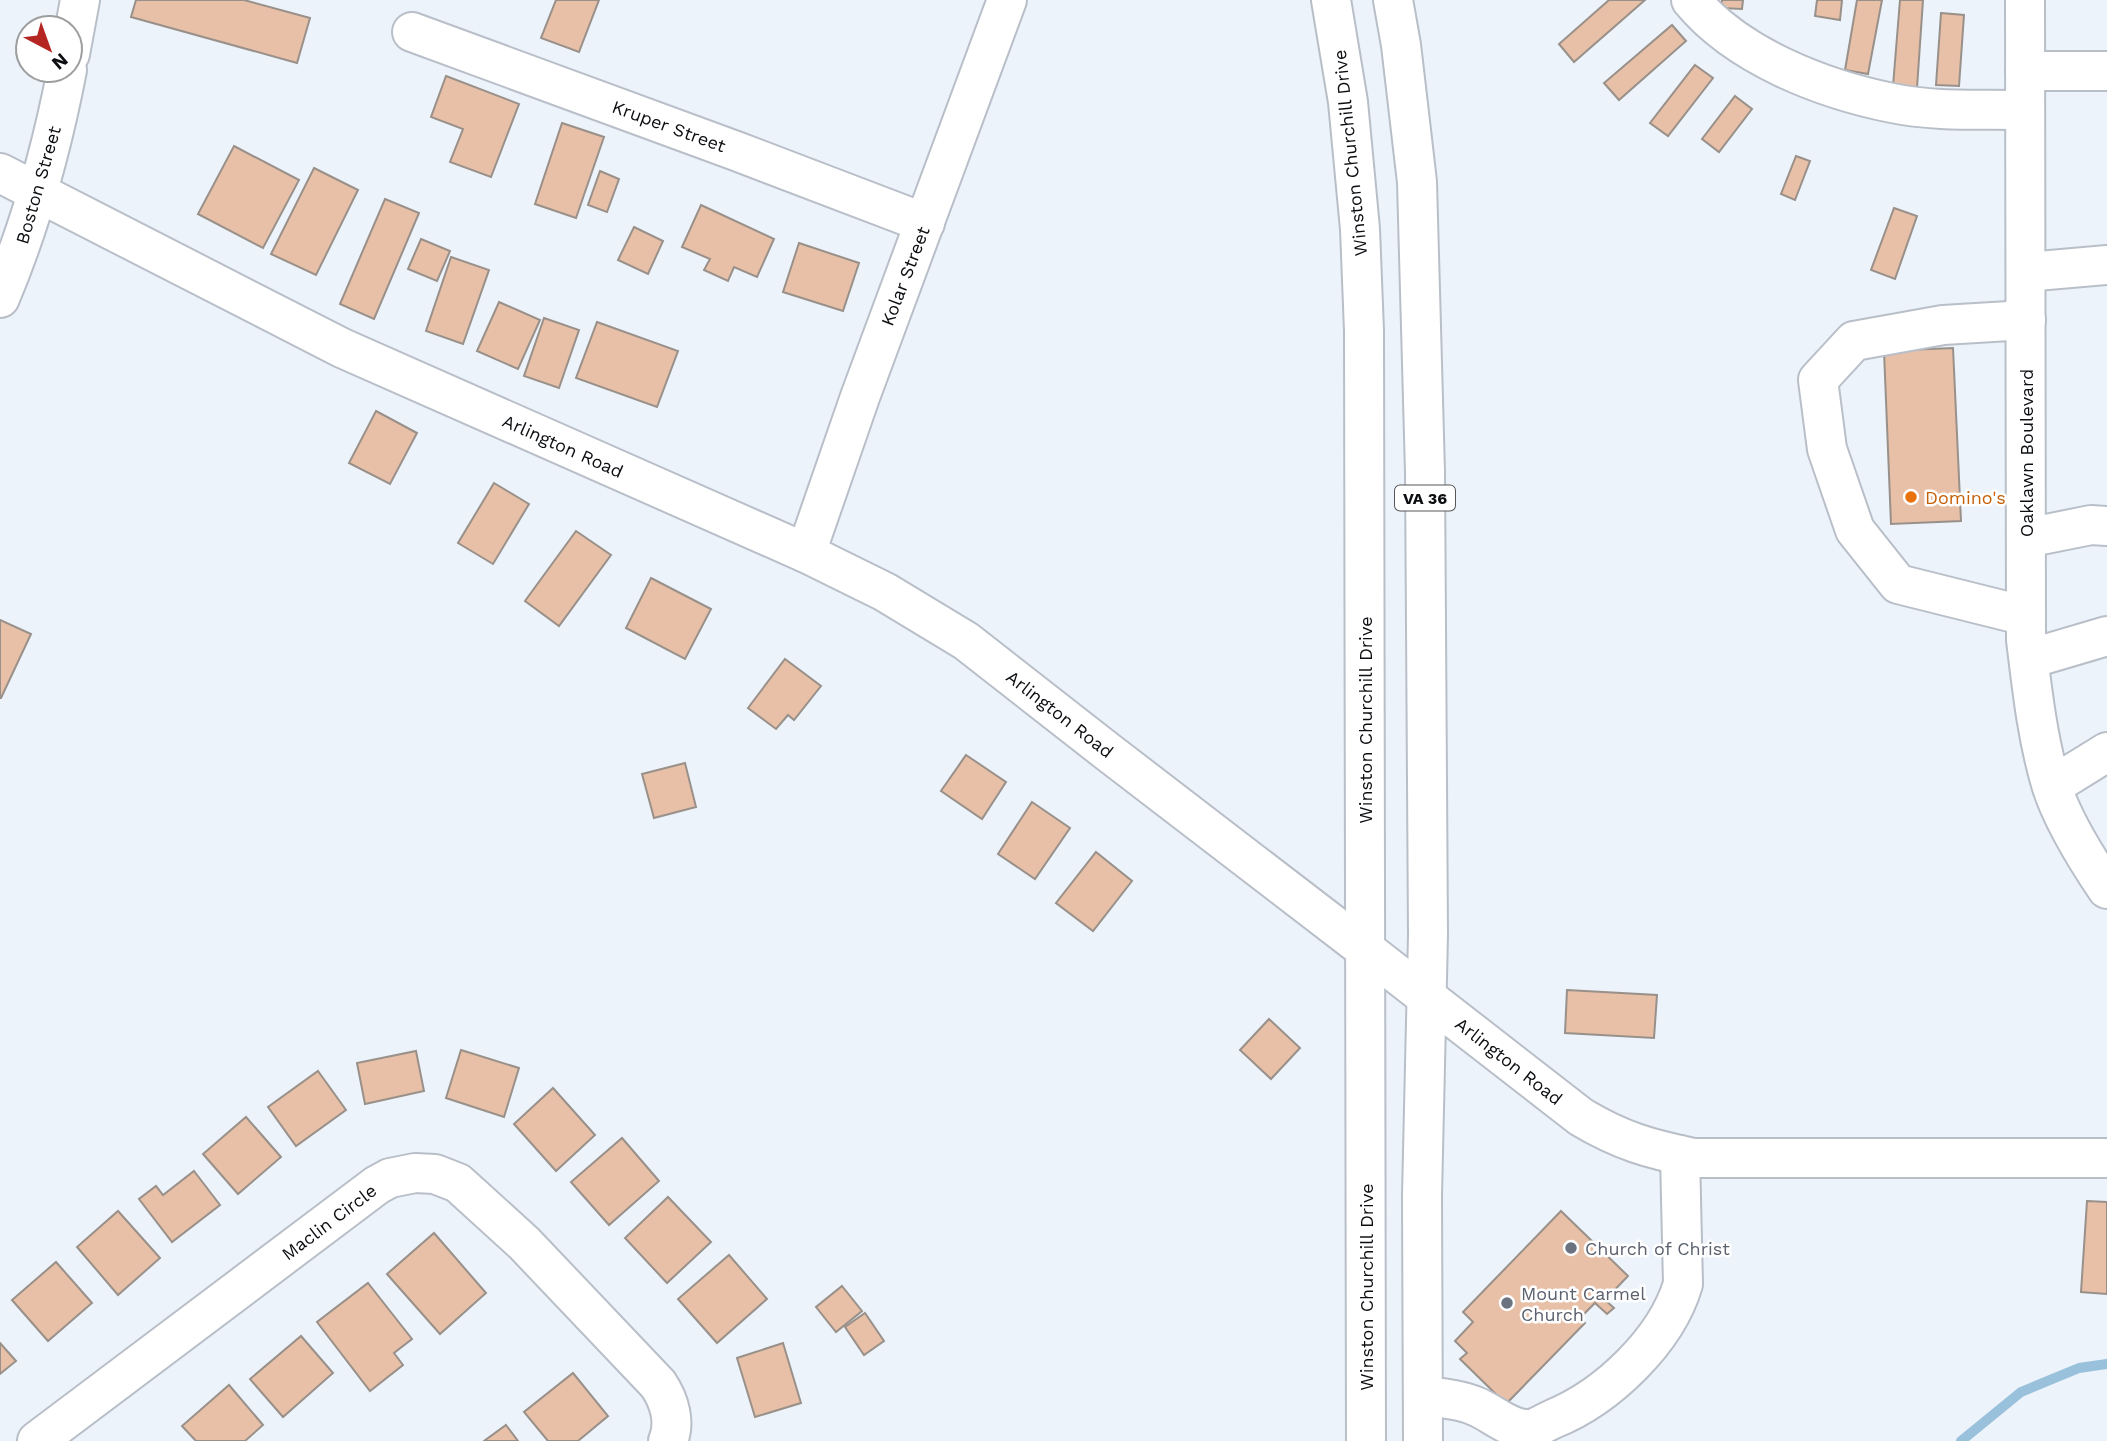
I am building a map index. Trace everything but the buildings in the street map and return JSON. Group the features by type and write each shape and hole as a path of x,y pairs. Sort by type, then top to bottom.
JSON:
{"main road":[{"name":"Kolar Street","path":"806,553 860,397 1007,0"},
{"name":"Winston Churchill Drive","path":"1331,0 1348,102 1360,229 1364,331 1366,1441"},
{"name":"VA 36","path":"1393,0 1417,182 1425,471 1426,997"},
{"path":"1691,0 1736,40 1774,64 1820,84 1893,104 1933,108 2025,110"},
{"name":"Oaklawn Boulevard","path":"2025,0 2026,616 2029,659 2035,714 2052,786 2078,845 2107,889"},
{"name":"Kruper Street","path":"412,32 736,150 925,223"},
{"path":"2025,71 2107,71"},
{"name":"Boston Street","path":"0,298 39,193 64,84"},
{"name":"Arlington Road","path":"0,173 342,348 806,553 885,592 966,641 1581,1117 1605,1132 1649,1149 1694,1158 2107,1158"},
{"path":"2026,272 2107,265"},
{"path":"2026,320 1943,325 1854,341 1818,380 1827,449 1855,530 1898,584 2026,616"},
{"path":"2026,538 2091,525 2107,526"},
{"path":"2029,659 2107,636"},
{"path":"2052,786 2107,752"},
{"path":"1423,1441 1422,1196 1426,997"},
{"path":"1423,1396 1476,1406 1508,1424 1529,1429 1571,1412 1612,1383 1648,1348 1678,1302 1683,1284 1680,1156"},
{"name":"Maclin Circle","path":"37,1441 377,1185 390,1178 415,1173 435,1174 457,1183 524,1243 658,1384 671,1410 671,1434 668,1441"}],"waterway":[{"path":"1961,1441 2021,1392 2079,1368 2107,1364"}],"place":[{"name":"Domino's","path":"1911,497"},
{"name":"Church of Christ","path":"1571,1248"},
{"name":"Mount Carmel Church","path":"1507,1303"}]}
